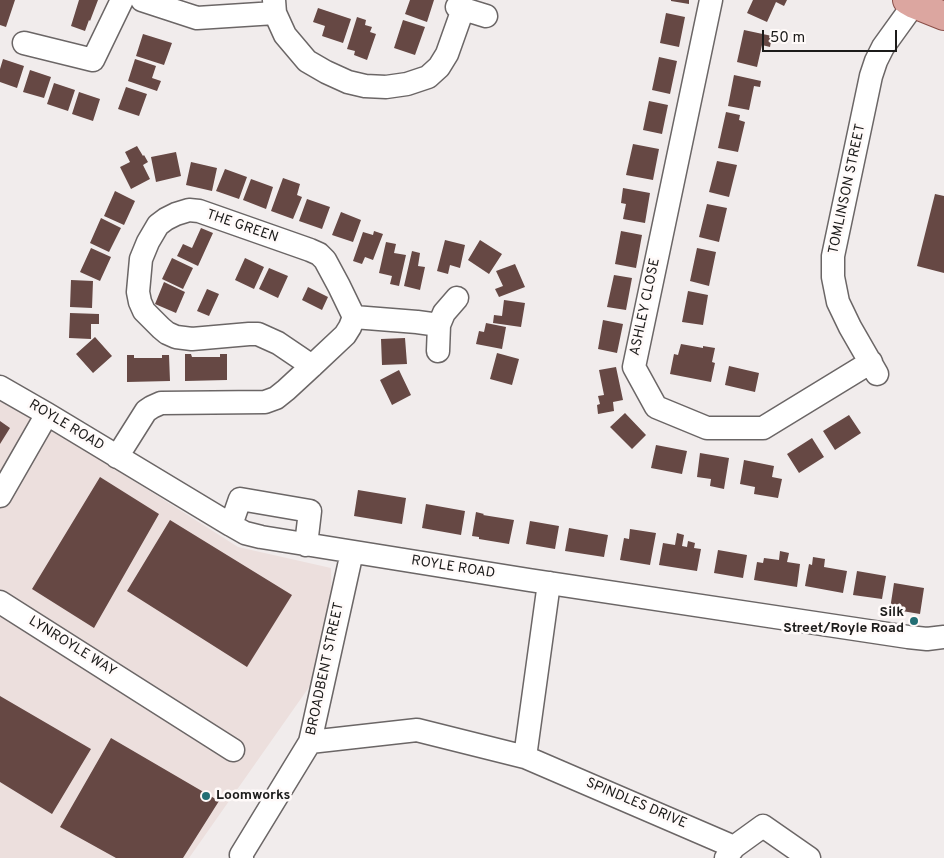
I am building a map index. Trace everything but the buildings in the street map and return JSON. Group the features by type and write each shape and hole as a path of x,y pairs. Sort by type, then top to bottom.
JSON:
{"main road":[{"path":"911,2 944,16"}],"street":[{"path":"24,44 93,60 122,0"},
{"path":"142,0 197,18 274,6 285,35 307,61 348,82 365,86 386,87 407,84 428,77 439,67 447,54 460,8 486,16"},
{"name":"ASHLEY CLOSE","path":"711,0 634,367 656,407 707,428 763,428 874,369"},
{"name":"TOMLINSON STREET","path":"874,369 838,302 833,277 833,256 876,61 911,2"},
{"name":"THE GREEN","path":"312,366 278,343 258,334 192,339 176,337 168,334 161,328 144,311 138,292 141,259 158,225 176,214 189,210 310,250 325,260 354,317"},
{"path":"438,351 439,325 444,313 457,298"},
{"path":"117,457 146,411 162,403 265,402 276,398 345,335 354,317 439,325"},
{"name":"ROYLE ROAD","path":"0,387 245,533 306,545 549,583 817,631 927,639 944,637"},
{"path":"0,496 47,414"},
{"path":"230,525 240,498 310,510 306,545"},
{"name":"BROADBENT STREET","path":"242,858 241,855 310,742 352,552"},
{"path":"525,757 549,583"},
{"name":"LYNROYLE WAY","path":"0,602 233,750"},
{"name":"SPINDLES DRIVE","path":"310,742 417,730 525,757 730,852"},
{"path":"730,852 763,826 809,858"}],"shaded area":[{"path":"0,396 238,547 331,568 333,653 189,858 0,858"}],"place":[{"name":"Silk Street/Royle Road","path":"914,621"},
{"name":"Loomworks","path":"206,796"}]}
